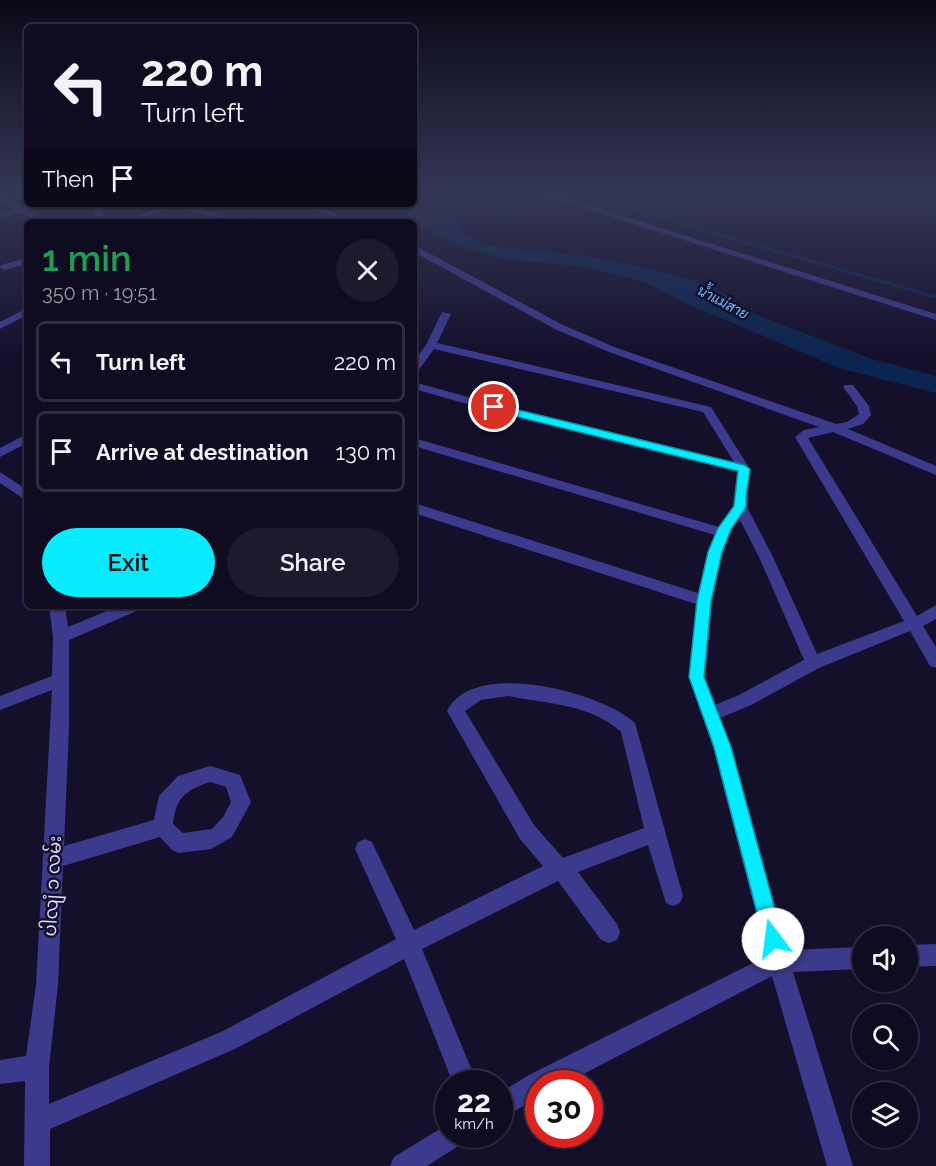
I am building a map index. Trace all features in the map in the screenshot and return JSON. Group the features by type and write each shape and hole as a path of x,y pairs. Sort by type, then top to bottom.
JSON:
{"street":[{"path":"711,246 936,317"},
{"path":"417,250 570,332 613,350 834,428 936,471"},
{"path":"4,267 24,262"},
{"path":"0,326 24,313"},
{"path":"446,314 423,350 707,409 744,469 740,507 766,557 813,663"},
{"path":"417,386 471,402 744,469"},
{"path":"849,387 863,406 864,415 849,426 816,430 801,437 936,661"},
{"path":"0,453 24,440"},
{"path":"417,443 723,533"},
{"path":"0,476 24,495"},
{"path":"740,507 723,533 715,552 704,601 697,677 722,747 779,961 840,1166"},
{"path":"417,509 704,601"},
{"name":"ပါလျံ ၁ လမ်း","path":"37,1166 37,1067 46,986 60,680 61,637 57,609"},
{"path":"61,637 127,609"},
{"path":"709,715 745,700 813,663 914,624 936,611"},
{"path":"0,703 60,680"},
{"path":"609,932 574,883 543,852 528,832 456,711 462,702 496,689 509,689 614,714 629,729 655,833 674,896"},
{"path":"53,859 164,827"},
{"path":"37,1122 229,1040 409,944 560,869 655,833"},
{"path":"365,849 409,944 460,1070"},
{"path":"918,956 936,955"},
{"path":"567,1070 779,961 852,958"},
{"path":"0,1072 37,1067"},
{"path":"403,1166 435,1146"}],"water":[{"name":"น้ำแม่สาย","path":"499,246 598,258 694,281 719,291 757,315 872,359 936,376 936,393 839,368 685,303 644,282 581,266 510,260 460,247"}],"waterway":[{"path":"760,246 936,297"}],"route":[{"path":"494,407 744,469 740,507 725,528 715,552 704,601 697,677 722,747 773,939"}]}
